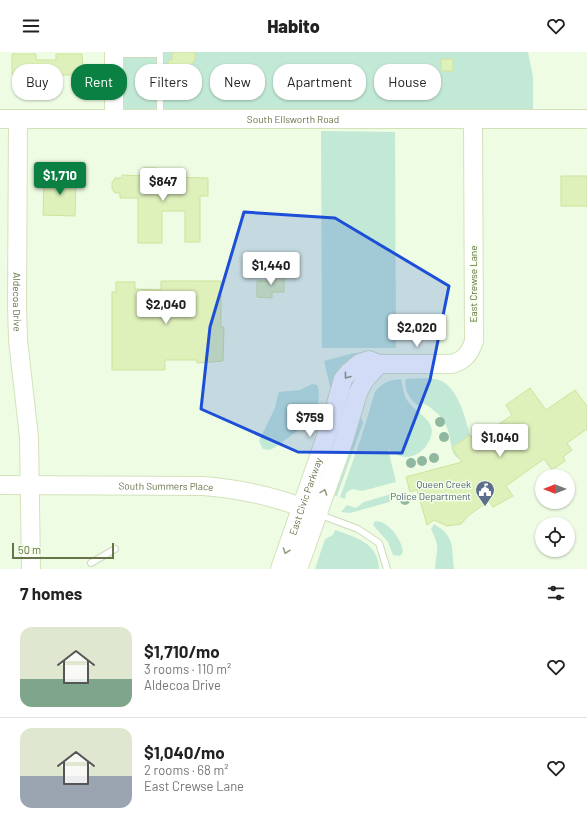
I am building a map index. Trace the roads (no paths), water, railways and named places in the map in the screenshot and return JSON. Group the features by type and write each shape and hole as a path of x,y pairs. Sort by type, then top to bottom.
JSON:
{"street":[{"path":"114,53 114,119"},
{"name":"South Ellsworth Road","path":"0,119 587,119"},
{"name":"Aldecoa Drive","path":"18,119 17,313 18,340 29,437 31,569"},
{"name":"East Crewse Lane","path":"379,364 452,364 459,362 471,351 474,341 473,120"},
{"name":"East Civic Parkway","path":"298,569 309,510 343,379 349,372 360,364 369,360 379,364"},
{"name":"South Summers Place","path":"0,486 203,486 231,488 309,510"},
{"name":"East Civic Parkway","path":"280,569 309,510"}],"lane":[{"path":"114,53 160,54 160,119"},
{"path":"309,510 358,529 379,543 387,569"},
{"path":"91,563 115,549"}],"place":[{"name":"Queen Creek Police Department","path":"485,507"}]}
